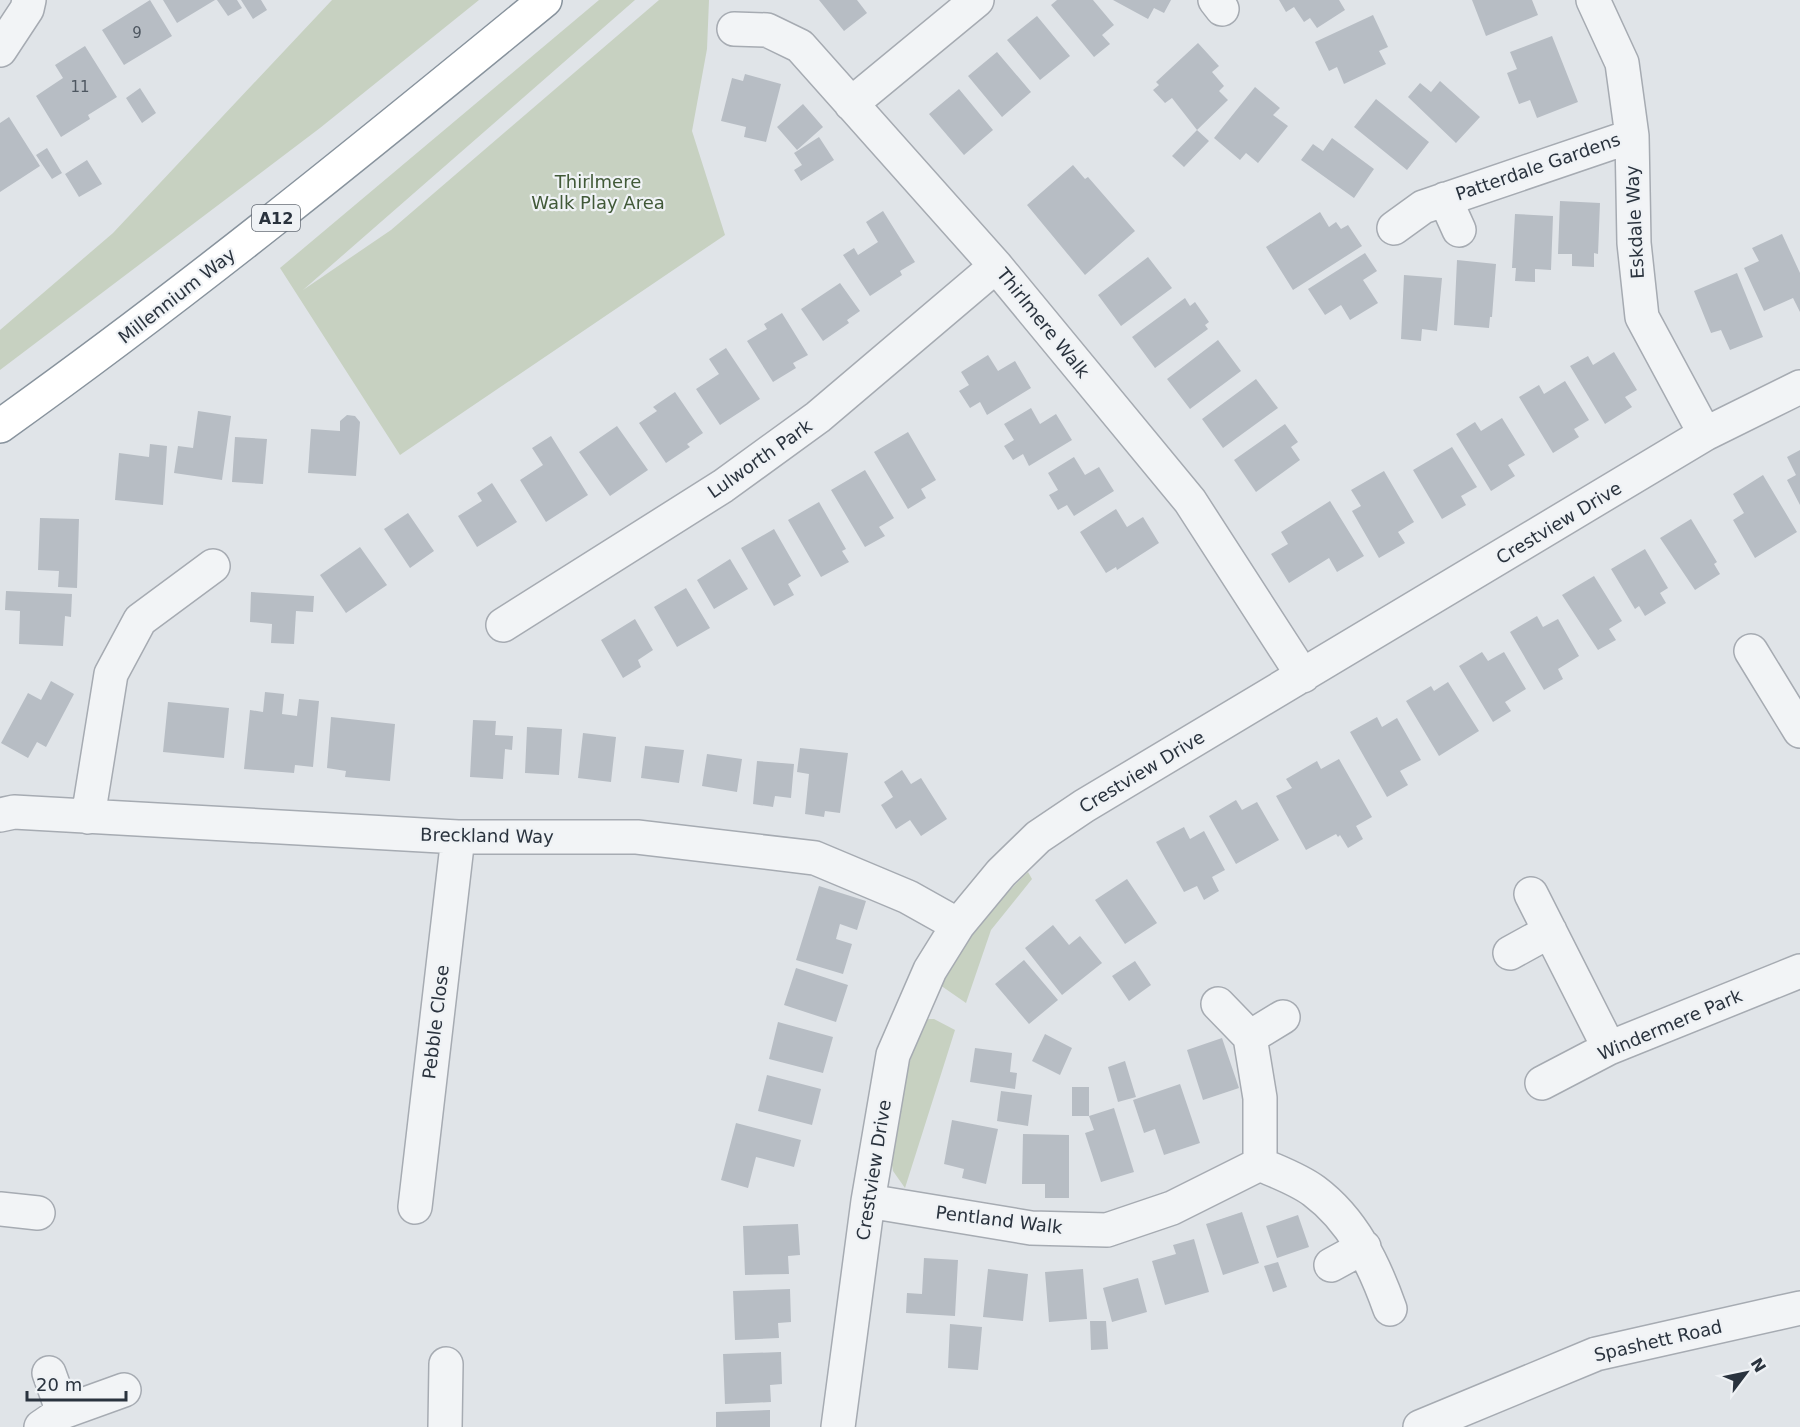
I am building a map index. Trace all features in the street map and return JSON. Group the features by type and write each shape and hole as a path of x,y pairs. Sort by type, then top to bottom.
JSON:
{"highway":[{"name":"Millennium Way","path":"0,426 132,331 339,169 545,0"}],"street":[{"path":"0,50 27,9 29,0"},
{"path":"851,104 977,0"},
{"name":"Eskdale Way","path":"1593,0 1622,63 1632,136 1634,243 1642,317 1705,435"},
{"name":"Thirlmere Walk","path":"734,29 767,30 800,46 996,266 1190,501 1303,676"},
{"name":"Patterdale Gardens","path":"1394,228 1423,207 1632,136"},
{"name":"Patterdale Gardens","path":"1445,199 1459,230"},
{"name":"Lulworth Park","path":"503,625 723,486 809,424 996,266"},
{"name":"Crestview Drive","path":"838,1427 868,1201 893,1055 930,970 958,925 1001,873 1038,837 1084,806 1705,435 1800,387"},
{"path":"88,818 111,674 140,620 213,566"},
{"path":"1751,651 1795,712"},
{"name":"Breckland Way","path":"0,815 14,812 88,818 458,837 638,837 816,858 908,897 958,925"},
{"name":"Pebble Close","path":"415,1207 458,837"},
{"path":"1531,894 1609,1048"},
{"path":"1510,953 1550,931"},
{"name":"Windermere Park","path":"1542,1083 1609,1048 1800,971"},
{"path":"1218,1004 1250,1037 1260,1098 1260,1164 1313,1190 1364,1247 1390,1309"},
{"path":"1250,1037 1283,1017"},
{"name":"Pentland Walk","path":"868,1201 1031,1228 1107,1230 1172,1208 1260,1164"},
{"path":"0,1209 38,1214"},
{"path":"1331,1265 1364,1247"},
{"name":"Spashett Road","path":"1420,1427 1596,1354 1800,1308"},
{"path":"445,1427 446,1364"},
{"path":"50,1373 52,1419 124,1390"}],"green space":[{"path":"332,0 479,0 320,128 0,370 0,330 113,233"},
{"name":"Thirlmere Walk Play Area","path":"599,0 635,0 303,290 391,230 659,0 709,0 707,49 692,131 725,235 400,455 280,268"},
{"path":"1028,872 1032,879 991,930 966,1003 940,985 979,925"},
{"path":"924,1019 934,1019 955,1030 905,1188 893,1171 891,1160 905,1076"}],"building":[{"path":"150,0 172,36 124,65 102,30"},
{"path":"163,0 215,0 177,23"},
{"path":"217,0 237,0 242,8 228,16"},
{"path":"241,0 261,0 267,10 253,19"},
{"path":"819,0 857,0 867,13 844,31"},
{"path":"1057,0 1093,0 1114,25 1102,35 1110,44 1094,57 1051,5"},
{"path":"1113,0 1171,0 1164,13 1154,8 1148,19"},
{"path":"1279,0 1339,0 1345,10 1317,28 1310,18 1304,22 1294,7 1286,12"},
{"path":"1472,0 1532,0 1538,15 1486,36"},
{"path":"1373,15 1388,47 1379,51 1386,64 1344,84 1337,67 1329,71 1315,42"},
{"path":"1037,16 1070,56 1040,80 1007,40"},
{"path":"1552,36 1578,102 1537,118 1530,100 1519,104 1507,73 1517,69 1510,52"},
{"path":"1198,43 1219,66 1212,72 1224,86 1219,91 1228,100 1197,130 1172,98 1165,103 1153,90 1159,85 1156,82"},
{"path":"85,46 117,97 88,115 90,119 61,137 36,96 63,78 55,65"},
{"path":"997,52 1031,92 1002,117 968,76"},
{"path":"745,74 781,84 766,142 744,137 746,127 721,121 732,78 743,81"},
{"path":"1440,81 1480,117 1456,143 1408,97 1420,83 1431,92"},
{"path":"1255,87 1280,108 1273,115 1288,126 1258,163 1246,153 1240,160 1214,138"},
{"path":"140,88 156,113 142,123 126,98"},
{"path":"959,89 993,130 964,155 929,114"},
{"path":"1376,99 1429,142 1407,170 1354,127"},
{"path":"803,104 823,127 797,150 777,127"},
{"path":"9,117 40,166 0,192 0,123"},
{"path":"1197,130 1209,141 1184,167 1172,156"},
{"path":"819,137 834,160 801,181 794,170 802,165 794,153"},
{"path":"1332,138 1374,169 1354,198 1301,160 1313,144 1323,151"},
{"path":"47,148 62,173 52,179 36,155"},
{"path":"87,160 102,184 79,197 65,174"},
{"path":"1073,165 1085,179 1088,177 1135,231 1085,275 1027,205"},
{"path":"1560,201 1600,203 1598,254 1594,253 1594,267 1572,266 1572,254 1558,254"},
{"path":"883,211 915,262 900,271 902,275 870,296 843,255 854,248 858,255 878,242 866,222"},
{"path":"1320,212 1329,227 1336,222 1341,229 1348,225 1362,246 1293,290 1266,247"},
{"path":"1515,214 1553,216 1551,270 1535,269 1535,282 1515,281 1516,268 1512,268"},
{"path":"1782,234 1800,273 1800,312 1793,298 1764,311 1744,268 1759,261 1752,248"},
{"path":"1365,253 1377,271 1363,280 1378,303 1350,320 1341,305 1325,315 1308,289"},
{"path":"1148,257 1172,288 1121,326 1098,295"},
{"path":"1457,260 1496,264 1489,328 1454,325"},
{"path":"1737,273 1763,337 1730,350 1721,330 1711,333 1694,291"},
{"path":"1404,275 1442,278 1437,331 1422,329 1421,341 1401,339"},
{"path":"840,283 860,311 847,320 849,323 823,341 801,309"},
{"path":"1185,298 1190,306 1195,302 1209,322 1205,325 1208,329 1155,368 1132,337"},
{"path":"782,313 808,355 793,363 796,368 773,382 747,341 767,329 764,324"},
{"path":"1218,340 1241,371 1190,409 1167,379"},
{"path":"726,348 760,399 720,425 696,389 719,374 709,359"},
{"path":"1614,352 1637,390 1625,397 1632,407 1605,424 1570,366 1588,356 1593,365"},
{"path":"988,355 998,371 1015,361 1031,388 987,415 980,402 970,408 959,391 969,385 961,372"},
{"path":"1256,379 1278,408 1223,448 1202,419"},
{"path":"1565,381 1589,420 1574,429 1579,437 1553,453 1519,397 1539,385 1544,394"},
{"path":"675,392 703,433 687,444 690,447 666,463 639,423 657,411 653,407"},
{"path":"1031,408 1040,424 1056,414 1072,440 1029,466 1023,454 1013,460 1004,446 1014,440 1004,424"},
{"path":"198,411 231,416 222,480 174,473 178,446 193,448"},
{"path":"347,415 355,416 360,422 356,476 308,473 311,429 340,431 340,421"},
{"path":"1502,418 1525,455 1508,465 1515,476 1491,491 1456,434 1475,422 1481,431"},
{"path":"1285,424 1298,442 1291,447 1300,460 1256,492 1234,460"},
{"path":"617,426 648,470 610,496 579,452"},
{"path":"908,432 936,480 921,489 926,498 908,509 874,452"},
{"path":"551,436 588,495 546,522 520,480 543,465 532,448"},
{"path":"235,437 267,439 263,484 232,482"},
{"path":"150,444 167,446 163,505 115,500 119,453 149,457"},
{"path":"1452,447 1477,487 1461,496 1466,505 1442,519 1413,470"},
{"path":"1800,450 1800,505 1787,480 1796,475 1787,457"},
{"path":"1074,457 1085,475 1099,467 1114,491 1074,516 1067,505 1058,510 1049,495 1058,490 1048,473"},
{"path":"865,470 894,518 879,527 885,536 865,547 831,490"},
{"path":"1384,471 1414,522 1398,532 1405,543 1379,558 1352,511 1361,506 1351,490"},
{"path":"1763,475 1797,532 1755,558 1733,520 1744,513 1733,494"},
{"path":"492,483 517,522 477,547 458,516 482,501 477,493"},
{"path":"1330,501 1364,556 1337,572 1329,558 1289,583 1271,554 1288,544 1281,532"},
{"path":"819,502 846,549 842,551 849,562 821,577 788,520"},
{"path":"1116,509 1127,527 1143,517 1159,543 1117,570 1116,567 1106,573 1080,532"},
{"path":"408,513 434,551 410,568 384,529"},
{"path":"40,518 79,519 77,588 58,587 59,571 38,570"},
{"path":"1691,519 1717,562 1714,564 1720,574 1695,590 1660,538"},
{"path":"774,529 801,576 788,584 794,595 774,606 741,548"},
{"path":"360,547 387,585 346,613 320,575"},
{"path":"1645,549 1668,588 1660,593 1666,603 1645,616 1639,606 1635,609 1611,569"},
{"path":"730,559 748,589 714,609 697,580"},
{"path":"1594,576 1622,621 1609,629 1616,640 1598,650 1562,595"},
{"path":"686,588 710,628 677,647 654,607"},
{"path":"6,591 72,594 71,617 65,616 63,646 19,644 20,611 5,610"},
{"path":"251,592 314,596 313,612 296,611 294,644 271,643 272,624 250,622"},
{"path":"1537,616 1543,627 1558,619 1579,656 1558,669 1563,679 1544,690 1510,632"},
{"path":"635,619 653,650 638,660 641,667 623,678 601,640"},
{"path":"1482,652 1488,661 1504,652 1526,689 1505,702 1511,711 1493,722 1459,666"},
{"path":"51,681 74,694 46,747 37,742 28,758 1,743 28,693 41,700"},
{"path":"1448,682 1479,731 1439,756 1406,701 1431,686 1434,691"},
{"path":"265,692 284,694 282,714 297,716 299,699 319,701 313,767 295,765 294,773 244,769 250,710 263,712"},
{"path":"168,702 229,708 224,758 163,752"},
{"path":"331,717 395,724 390,781 345,777 346,771 327,768"},
{"path":"1377,717 1382,727 1397,718 1421,760 1400,771 1408,785 1387,797 1350,732"},
{"path":"473,720 496,721 495,735 513,736 512,750 505,749 503,779 470,777"},
{"path":"527,727 562,729 559,775 525,773"},
{"path":"583,733 616,737 611,782 578,778"},
{"path":"645,746 684,750 679,783 641,778"},
{"path":"800,748 848,753 840,813 825,811 824,817 805,814 809,774 797,772"},
{"path":"707,754 742,759 737,792 702,786"},
{"path":"1339,759 1372,817 1356,826 1363,839 1348,848 1340,835 1338,837 1336,834 1306,850 1276,796 1292,788 1286,779 1317,761 1321,769"},
{"path":"757,761 794,764 791,798 775,796 773,807 753,804"},
{"path":"902,770 911,784 921,778 947,819 921,836 910,820 896,829 881,805 893,797 884,782"},
{"path":"1236,800 1242,810 1257,802 1279,840 1236,864 1209,816"},
{"path":"1184,827 1190,839 1204,831 1225,870 1212,877 1219,891 1204,900 1197,886 1184,892 1156,842"},
{"path":"1127,879 1157,923 1125,944 1095,900"},
{"path":"819,886 866,901 857,930 840,924 836,939 852,944 843,974 796,960"},
{"path":"1053,925 1069,945 1080,936 1102,963 1062,995 1025,948"},
{"path":"1024,960 1058,1000 1029,1024 995,984"},
{"path":"1135,961 1151,985 1129,1001 1112,976"},
{"path":"796,968 848,985 836,1022 784,1005"},
{"path":"778,1022 833,1037 823,1073 769,1059"},
{"path":"1045,1034 1072,1048 1060,1075 1032,1061"},
{"path":"1222,1038 1239,1088 1203,1100 1187,1050"},
{"path":"975,1048 1012,1053 1010,1072 1017,1073 1015,1089 970,1082"},
{"path":"1125,1061 1136,1097 1118,1102 1108,1067"},
{"path":"767,1075 821,1089 812,1125 758,1111"},
{"path":"1180,1084 1200,1143 1164,1155 1155,1129 1144,1133 1133,1100"},
{"path":"1072,1087 1089,1087 1089,1116 1072,1116"},
{"path":"1001,1091 1032,1095 1028,1126 997,1121"},
{"path":"1114,1108 1134,1172 1101,1182 1085,1133 1094,1130 1089,1116"},
{"path":"952,1120 998,1129 986,1184 962,1178 964,1169 944,1164"},
{"path":"736,1123 801,1140 794,1167 756,1157 748,1188 721,1180"},
{"path":"1023,1134 1069,1135 1069,1198 1045,1198 1045,1184 1022,1184"},
{"path":"1242,1212 1259,1263 1223,1275 1206,1224"},
{"path":"1298,1215 1309,1247 1277,1258 1266,1226"},
{"path":"798,1224 800,1255 788,1256 789,1274 745,1275 743,1226"},
{"path":"1194,1239 1209,1292 1165,1305 1152,1261 1176,1254 1173,1245"},
{"path":"924,1258 958,1260 955,1316 906,1313 907,1293 922,1294"},
{"path":"1278,1262 1287,1287 1273,1292 1264,1266"},
{"path":"988,1269 1028,1274 1023,1321 983,1317"},
{"path":"1083,1269 1087,1319 1049,1322 1045,1272"},
{"path":"1138,1278 1147,1312 1112,1322 1103,1288"},
{"path":"790,1289 791,1322 778,1323 779,1338 735,1340 733,1291"},
{"path":"1090,1321 1106,1321 1108,1349 1091,1350"},
{"path":"950,1324 982,1327 978,1370 948,1368"},
{"path":"781,1352 782,1384 770,1385 771,1402 725,1404 723,1354"},
{"path":"770,1410 770,1427 716,1427 716,1412"}]}
